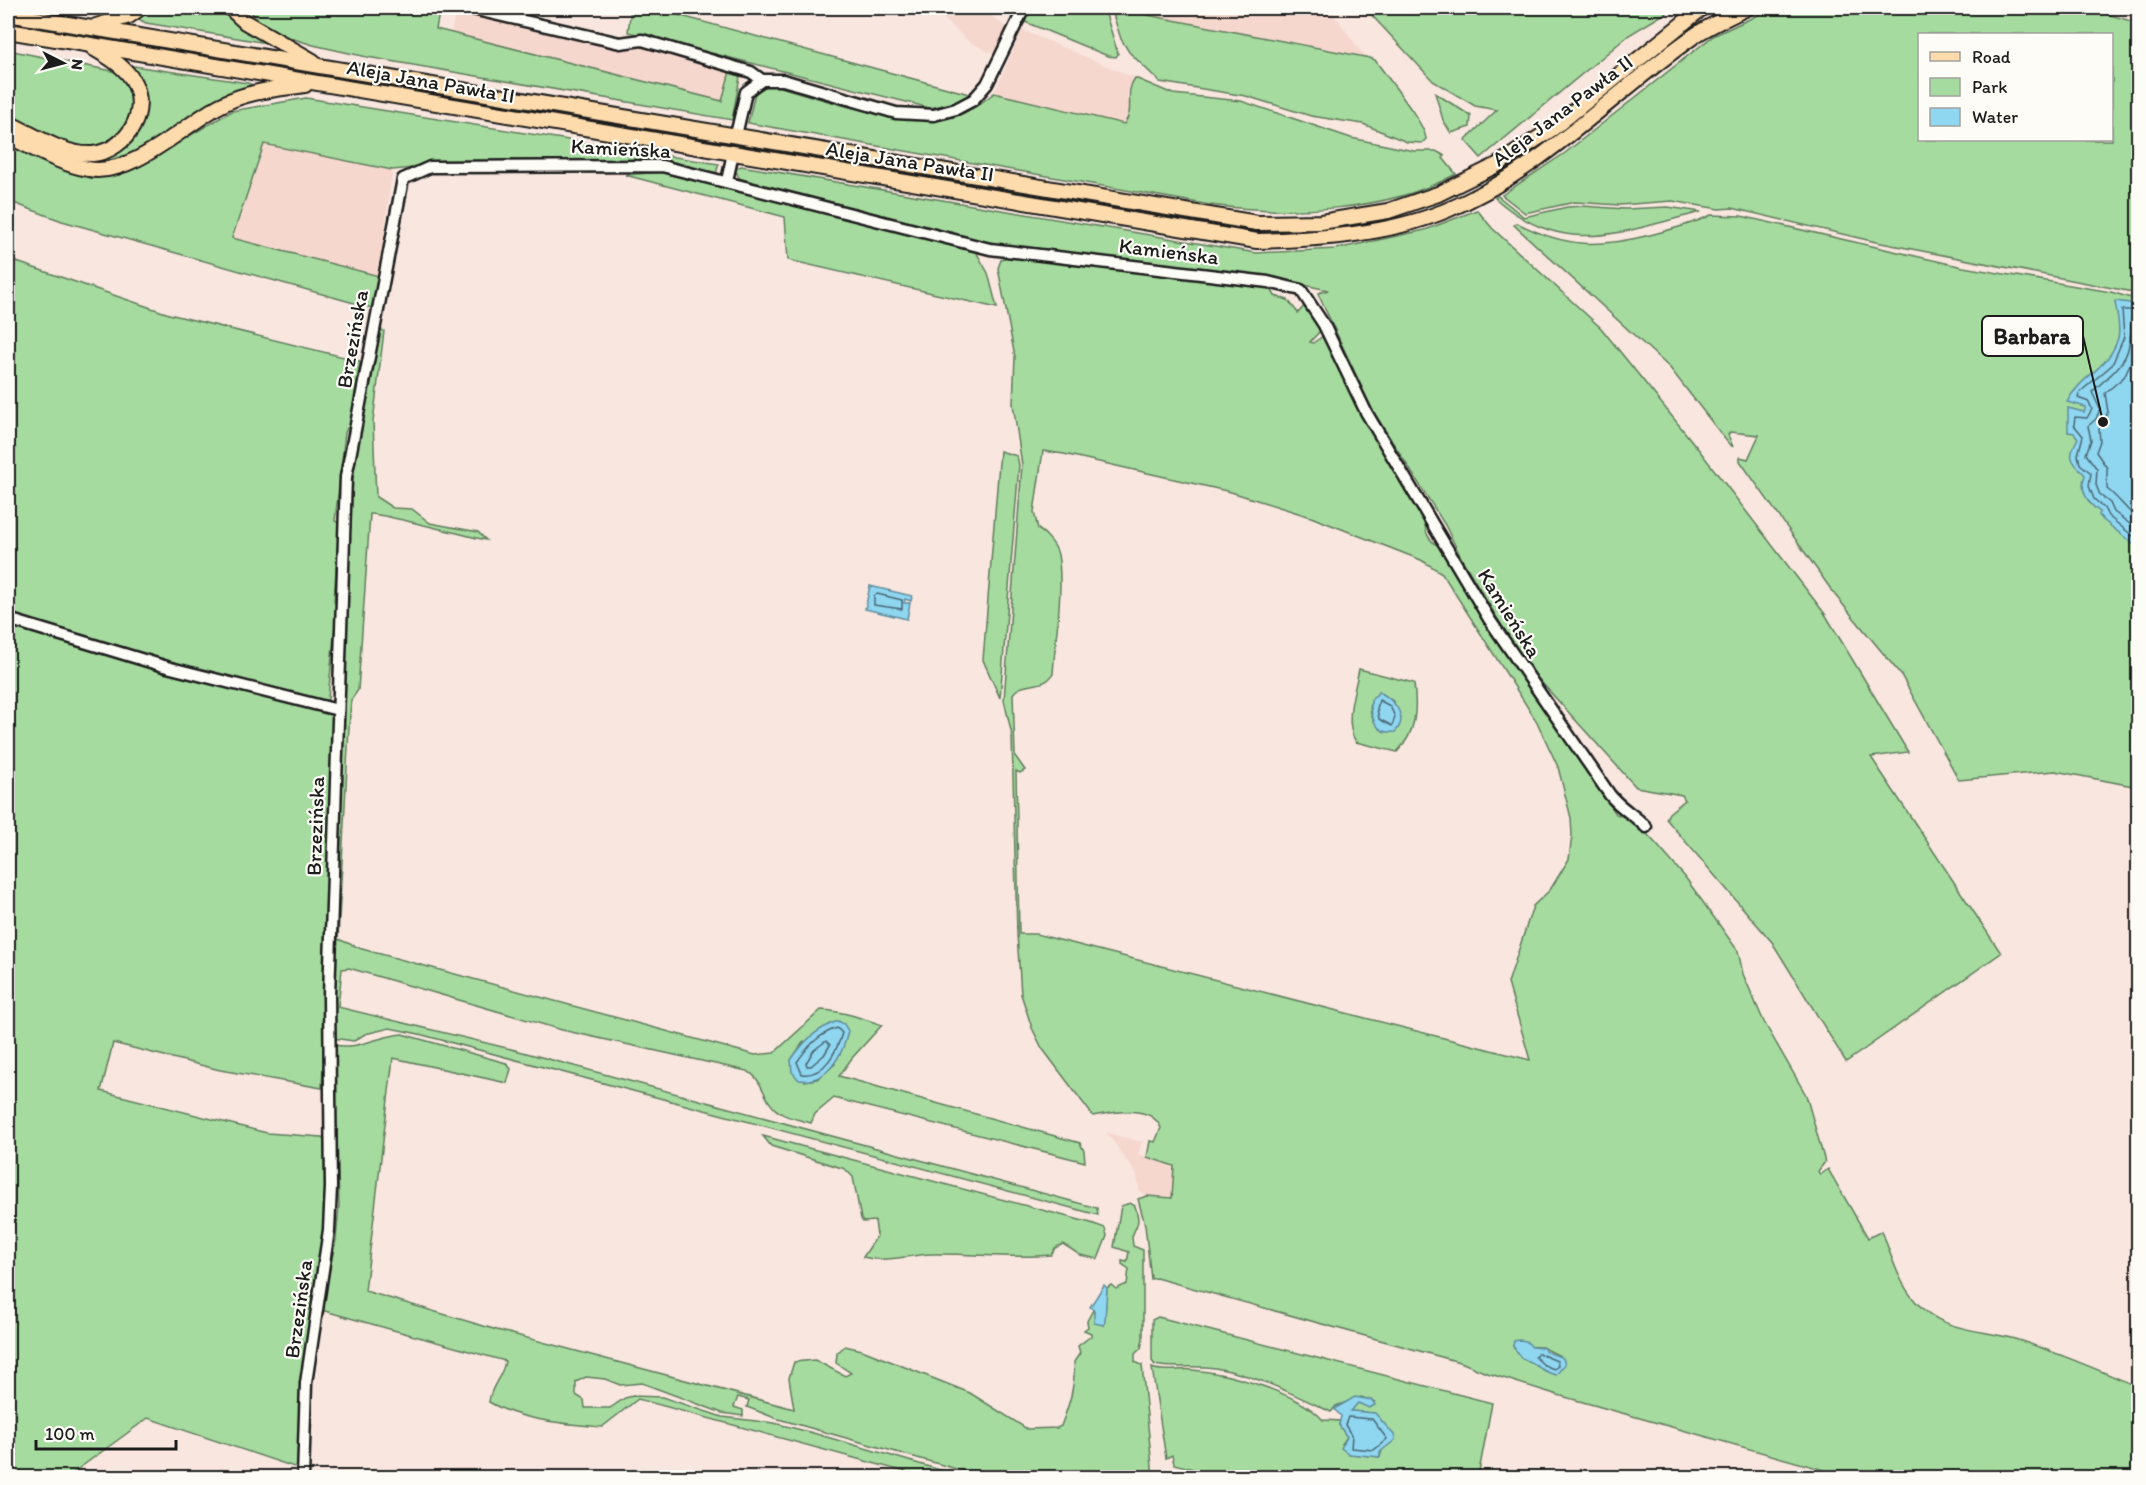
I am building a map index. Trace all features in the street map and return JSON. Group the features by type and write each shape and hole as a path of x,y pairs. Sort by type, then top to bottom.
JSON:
{"main road":[{"path":"88,27 129,16 140,8"},
{"path":"230,8 254,28 323,66"},
{"name":"Aleja Jana Pawła II","path":"8,14 1257,223 1321,222 1388,211 1438,194 1497,165 1552,129 1692,13 1702,8"},
{"name":"Aleja Jana Pawła II","path":"8,31 1257,241 1323,239 1391,227 1445,211 1511,177 1561,142 1696,35 1746,8"},
{"path":"8,123 71,152 93,154 115,147 129,134 138,116 139,95 132,79 109,57 86,44"},
{"path":"8,136 70,164 90,170 113,167 141,157 221,105 236,98 321,84"}],"street":[{"path":"468,8 620,43 642,40 751,72 762,80 783,80 896,113 934,115 956,109 973,100 987,84 1024,8"},
{"path":"736,135 746,92 762,80"},
{"path":"727,181 733,153"},
{"name":"Kamieńska","path":"403,179 430,167 662,166 990,249 1268,282 1301,290 1324,325 1366,412 1501,638 1610,795 1622,809 1638,818 1646,827"},
{"name":"Brzezińska","path":"303,1478 306,1383 329,1230 331,1198 328,1030 346,477 403,179"},
{"path":"8,619 167,667 338,710"}],"shaded area":[{"path":"457,8 630,48 644,45 717,66 730,71 723,102 451,33"},
{"path":"932,8 981,8 1011,31 999,54 987,51 968,41"},
{"path":"1116,8 1329,8 1364,56 1248,35"},
{"path":"1022,30 1135,78 1127,96 1131,110 1124,124 994,93"},
{"path":"264,143 392,170 379,276 232,238"},
{"path":"1107,1133 1142,1142 1138,1154 1174,1165 1172,1199 1147,1196 1139,1191 1137,1175"}],"green space":[{"path":"151,8 220,8 267,43 146,23 138,19"},
{"path":"247,8 440,8 436,29 722,101 730,71 740,77 732,120 367,57 313,45 269,31"},
{"path":"631,8 652,8 969,94 963,100 930,108 628,32"},
{"path":"1030,8 1104,8 1118,54 1116,57 1108,56 1025,22"},
{"path":"1111,8 1375,60 1412,111 1426,139 1422,143 1407,142 1363,124 1311,116 1246,96 1160,82 1129,52 1121,39"},
{"path":"1365,8 1674,8 1629,35 1481,158 1465,140 1497,110 1475,106 1433,81"},
{"path":"1773,8 2086,8 2138,23 2138,293 1876,242 1732,208 1719,209 1672,201 1619,205 1575,202 1525,213 1502,195 1565,153 1713,36"},
{"path":"8,20 415,89 415,91 8,25"},
{"path":"8,50 122,73 130,83 134,116 117,139 97,148 84,148 57,142 8,118"},
{"path":"127,65 248,83 257,87 212,103 135,152 109,163 83,163 8,129 88,158 138,125"},
{"path":"1135,78 1173,94 1241,101 1351,138 1414,151 1436,151 1445,156 1443,158 1456,174 1399,197 1368,204 1303,210 1240,208 1210,205 748,123 755,93 770,84 834,103 907,119 928,121 953,117 972,109 994,93 1124,124 1129,113 1130,90"},
{"path":"1435,93 1471,116 1470,127 1451,133 1443,120"},
{"path":"306,98 719,164 716,173 657,161 503,160 392,170 264,144 232,238 379,276 372,308 62,221 8,201 8,144 86,176 131,170 232,111"},
{"path":"741,166 1256,253 1336,249 1425,230 1477,210 1492,228 1601,328 1699,450 1825,614 1908,752 1871,757 2001,953 1846,1062 1772,942 1666,819 1669,813 1685,800 1682,795 1636,787 1524,663 1463,561 1445,525 1373,411 1319,296 1318,293 1328,290 1285,281 1175,270 991,243 768,189 739,178 735,169"},
{"path":"662,172 976,252 988,273 997,308 788,260 785,217 625,175"},
{"path":"1498,196 1524,217 1567,207 1583,206 1625,209 1668,207 1701,212 1620,232 1570,235 1545,229 1520,217 1495,198"},
{"path":"1711,215 1741,216 1963,267 2111,292 2138,300 2138,787 2055,771 1959,780 1901,675 1835,595 1740,461 1740,457 1748,459 1759,435 1730,432 1728,435 1733,447 1728,443 1670,368 1514,225 1517,223 1567,241 1598,244 1650,235"},
{"path":"1010,254 1268,284 1275,296 1288,300 1298,313 1307,303 1321,330 1310,342 1313,343 1323,336 1425,523 1429,538 1442,548 1616,814 1636,822 1658,846 1685,877 1738,951 1743,974 1764,1022 1806,1095 1825,1162 1818,1171 1820,1175 1828,1169 1868,1238 1882,1231 1905,1287 1927,1312 1951,1325 2005,1336 2049,1350 2138,1387 2138,1477 1849,1477 1558,1395 1484,1372 1463,1363 1156,1278 1151,1279 1145,1225 1138,1199 1147,1196 1172,1198 1174,1166 1147,1157 1150,1141 1155,1142 1161,1128 1156,1120 1141,1113 1121,1112 1093,1116 1042,1048 1032,1028 1021,994 1017,934 1012,735 1004,700 1022,465 1013,404 1015,357 998,268 1001,260","holes":["1043,451 1231,492 1311,517 1421,560 1442,573 1537,722 1558,767 1571,818 1572,835 1569,859 1550,890 1533,906 1508,983 1530,1060 1036,934 1019,934 1016,771 1020,773 1025,770 1015,756 1013,694 1022,687 1044,682 1053,674 1060,598 1060,568 1057,551 1050,540 1038,529 1034,512","1513,1346 1542,1347 1560,1356 1531,1363 1521,1358"]},
{"path":"8,259 169,314 360,361 350,428 347,428 345,433 335,521 339,523 334,602 337,603 328,699 322,706 338,710 322,1088 220,1070 113,1043 101,1091 267,1133 322,1137 331,1146 331,1187 306,1383 303,1470 148,1418 67,1477 8,1478"},
{"path":"377,328 384,331 373,422 376,497 393,508 412,509 430,523 478,532 486,540 370,514 358,690 351,700 338,939 362,949 755,1055 774,1053 821,1010 859,1017 882,1025 839,1076 1080,1143 1084,1151 1085,1162 834,1098 815,1114 811,1123 799,1120 782,1114 774,1108 757,1079 747,1071 562,1030 349,968 342,969 338,1007 519,1051 1097,1208 1098,1215 419,1034 390,1028 365,1034 354,1041 333,1038 334,945 353,478","holes":["804,1041 835,1064 817,1079 805,1081 791,1060"]},
{"path":"1000,451 1017,456 1019,465 1000,698 983,660"},
{"path":"1359,669 1414,683 1414,720 1409,736 1397,752 1356,742 1352,734 1350,716","holes":["1383,694 1394,702 1385,732 1372,717 1371,702 1373,697"]},
{"path":"402,1034 506,1063 511,1069 507,1083 393,1058 365,1291 497,1330 794,1409 789,1378 794,1362 815,1360 845,1376 851,1373 836,1363 837,1353 845,1346 862,1350 970,1393 1027,1429 1057,1428 1061,1426 1071,1395 1074,1362 1080,1353 1078,1346 1091,1336 1091,1333 1084,1330 1088,1327 1087,1321 1093,1310 1095,1316 1104,1325 1107,1288 1111,1285 1116,1289 1127,1284 1129,1269 1122,1264 1122,1261 1127,1262 1129,1252 1114,1247 1121,1206 1130,1203 1135,1206 1138,1220 1132,1237 1133,1246 1143,1250 1143,1339 1141,1348 1135,1354 1135,1362 1142,1365 1153,1477 985,1477 775,1418 747,1407 749,1400 738,1397 734,1407 743,1410 743,1416 722,1413 642,1383 620,1385 605,1379 586,1377 576,1382 576,1395 584,1400 585,1408 610,1408 625,1398 633,1396 662,1397 722,1417 774,1423 964,1477 924,1477 638,1399 602,1427 544,1421 515,1414 489,1402 505,1361 321,1310 336,1240 339,1205 334,1045 352,1046"},
{"path":"763,1136 1091,1223 1105,1228 1107,1236 1098,1259 1080,1255 1063,1244 1055,1248 1051,1255 1036,1256 931,1254 888,1259 863,1257 877,1236 875,1221 863,1222 861,1219 853,1177 845,1169 771,1146"},
{"path":"1158,1317 1492,1403 1478,1477 1224,1477 1174,1464 1172,1455 1166,1458 1152,1368 1225,1375 1281,1393 1312,1410 1323,1420 1340,1421 1339,1425 1347,1437 1342,1444 1352,1454 1380,1457 1388,1428 1372,1413 1351,1411 1357,1403 1375,1402 1361,1397 1336,1406 1331,1412 1245,1375 1208,1367 1155,1365 1152,1361 1152,1320"}],"water":[{"path":"2115,301 2138,304 2138,548 2103,520 2099,515 2100,512 2088,501 2083,486 2085,475 2072,459 2072,451 2078,438 2074,433 2068,432 2068,408 2084,412 2086,407 2067,402 2080,385 2102,365 2114,349 2118,338 2119,324"},
{"path":"870,586 912,596 911,601 905,599 904,603 910,603 907,619 865,609"},
{"path":"1379,692 1390,699 1398,709 1401,720 1395,732 1383,731 1373,718 1371,700"},
{"path":"838,1021 844,1024 848,1031 838,1058 825,1073 818,1077 799,1080 792,1072 791,1060 811,1036"},
{"path":"1104,1285 1107,1288 1104,1325 1094,1323 1094,1310 1090,1307"},
{"path":"1514,1341 1526,1341 1532,1347 1544,1348 1545,1351 1563,1358 1565,1364 1556,1375 1546,1372 1521,1358 1513,1346"},
{"path":"1355,1397 1372,1400 1375,1405 1369,1408 1358,1403 1351,1411 1375,1413 1395,1436 1395,1440 1380,1452 1380,1457 1349,1454 1341,1448 1347,1437 1339,1425 1341,1416 1334,1409"}],"place":[{"name":"Barbara","path":"2103,422"}]}
